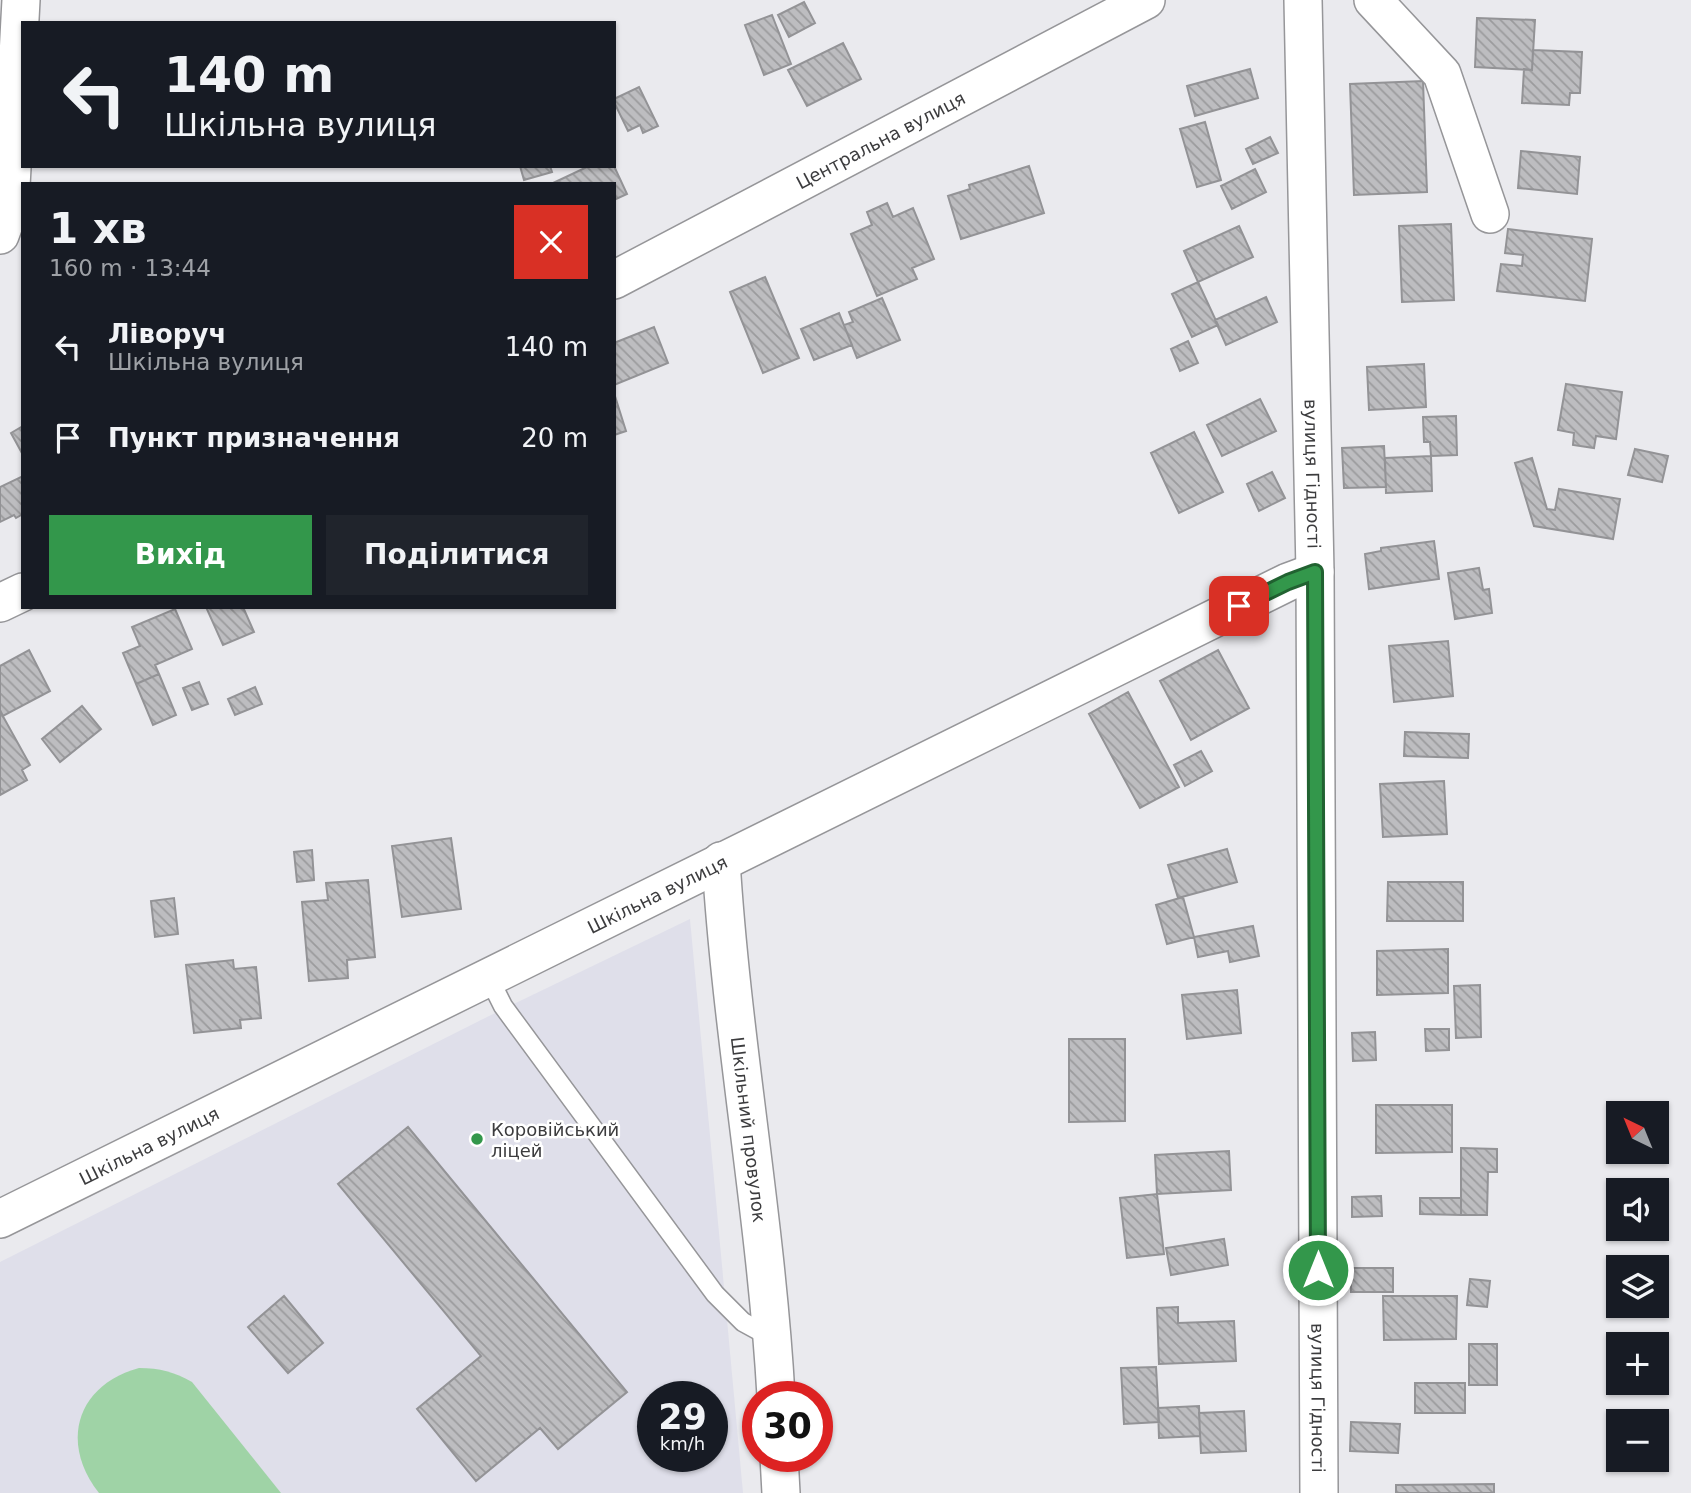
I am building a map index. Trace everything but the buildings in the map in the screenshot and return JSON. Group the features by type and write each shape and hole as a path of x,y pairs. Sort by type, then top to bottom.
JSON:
{"street":[{"path":"0,235 7,216 11,186 21,0"},
{"name":"Центральна вулиця","path":"616,278 1146,0"},
{"name":"вулиця Гідності","path":"1303,0 1315,572 1319,1493"},
{"path":"1373,0 1442,74 1490,214"},
{"name":"Шкільна вулиця","path":"0,1219 1288,582 1315,572"},
{"name":"Шкільний провулок","path":"721,861 725,932 765,1250 775,1381"},
{"path":"780,1472 781,1493"}],"lane":[{"path":"489,978 503,1006 715,1294 743,1322 772,1338"}],"shaded area":[{"name":"Коровійський ліцей","path":"690,919 743,1493 0,1493 0,1262 487,1017"}],"green space":[{"path":"139,1368 167,1371 192,1382 281,1493 99,1493 87,1474 80,1454 78,1436 81,1418 89,1402 101,1388 118,1376"}],"place":[{"name":"Коровійський ліцей","path":"477,1139"}],"route":[{"path":"1239,606 1315,572 1318,1270"}]}
